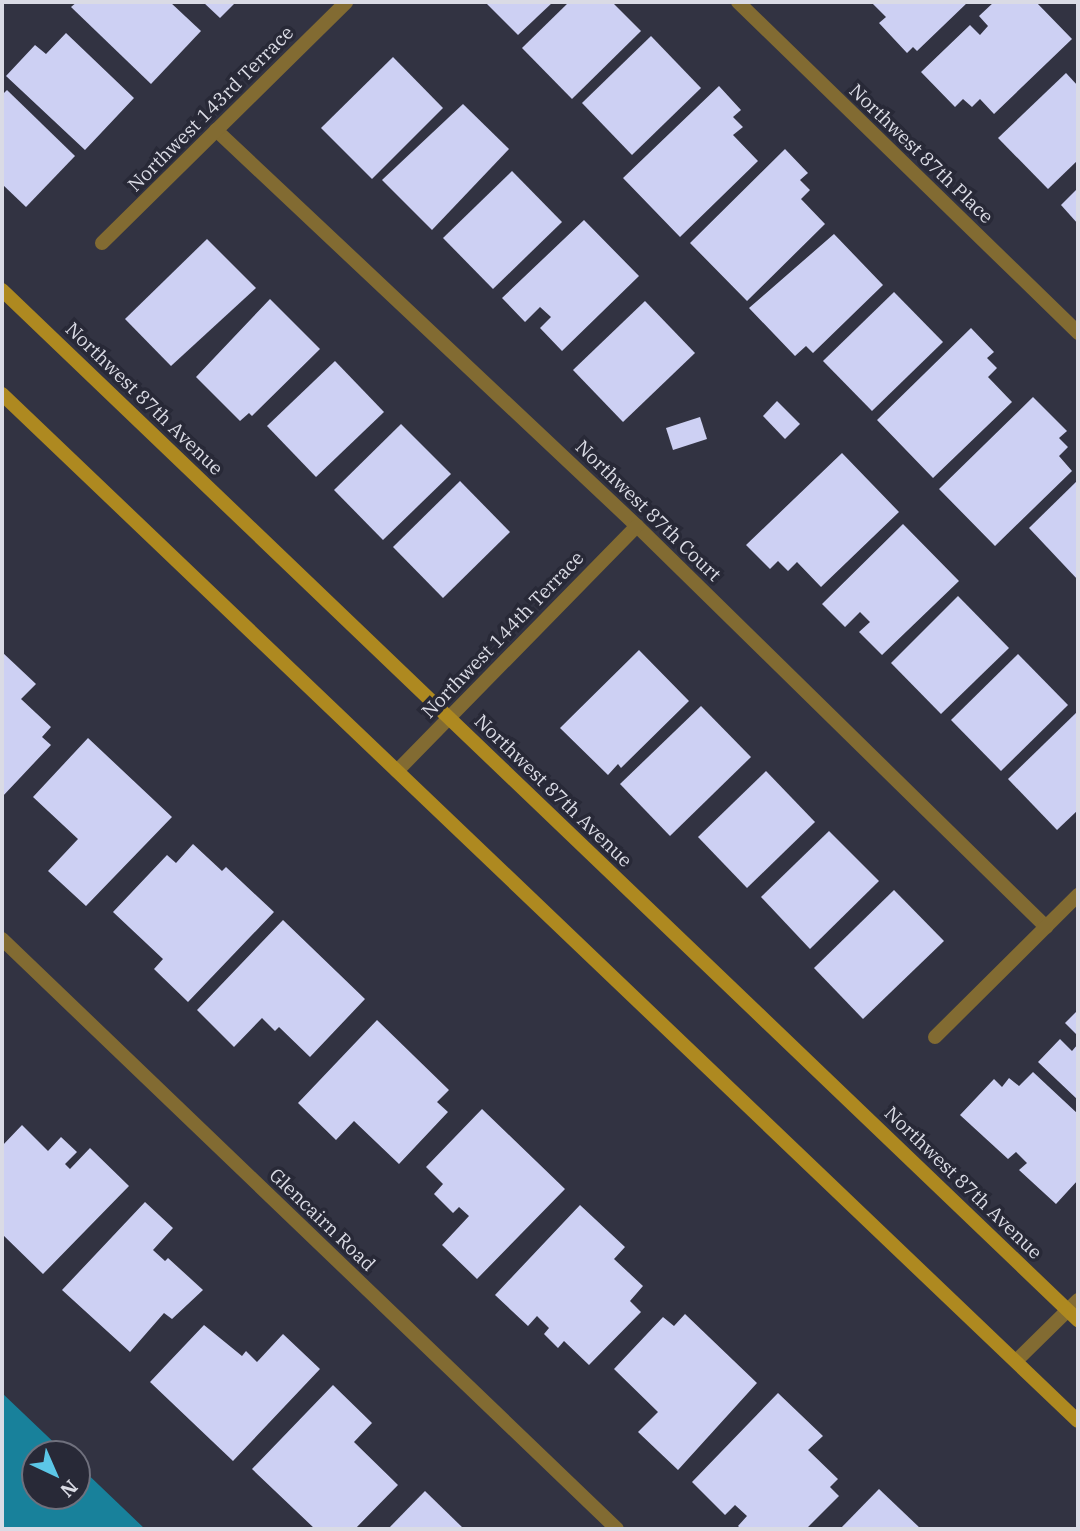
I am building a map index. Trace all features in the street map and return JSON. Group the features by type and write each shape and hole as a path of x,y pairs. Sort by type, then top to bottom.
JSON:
{"main road":[{"name":"Northwest 87th Avenue","path":"2,290 449,718 1075,1310"},
{"path":"2,394 1078,1421"}],"street":[{"name":"Northwest 143rd Terrace","path":"102,243 346,2"},
{"name":"Northwest 87th Place","path":"738,2 1078,333"},
{"name":"Northwest 87th Court","path":"216,130 637,526 1046,927"},
{"name":"Northwest 144th Terrace","path":"397,772 637,526"},
{"path":"935,1037 1078,895"},
{"name":"Glencairn Road","path":"2,939 617,1529"},
{"path":"1016,1361 1075,1310"}],"water":[{"path":"2,1393 51,1440 21,1440 21,1510 91,1510 91,1477 145,1529 2,1529"}],"building":[{"path":"77,2 170,2 201,31 151,84 71,7"},
{"path":"203,2 236,2 220,18"},
{"path":"485,2 553,2 518,35"},
{"path":"569,2 612,2 641,31 572,99 522,48"},
{"path":"871,2 968,2 917,51 913,47 907,53 879,23 886,17"},
{"path":"994,2 1036,2 1072,39 994,114 980,99 972,107 963,99 955,107 921,72 970,25 980,35 988,26 979,16"},
{"path":"66,33 134,98 85,150 6,76 35,45 46,54"},
{"path":"651,36 701,88 632,155 582,103"},
{"path":"393,57 443,108 372,179 321,128"},
{"path":"1066,73 1078,86 1078,160 1048,189 998,138"},
{"path":"719,86 741,110 733,117 743,127 733,135 758,161 680,237 623,178"},
{"path":"7,90 75,156 26,207 2,184 2,95"},
{"path":"463,104 509,149 432,230 382,180"},
{"path":"785,149 808,173 800,180 810,190 801,199 825,224 747,301 690,243"},
{"path":"512,171 562,222 493,289 443,238"},
{"path":"1078,188 1078,224 1061,205"},
{"path":"584,220 639,276 562,351 540,328 551,317 540,307 525,322 502,298"},
{"path":"834,234 883,285 813,353 806,346 795,356 749,308"},
{"path":"207,239 256,288 171,366 125,319"},
{"path":"894,292 943,342 872,411 823,361"},
{"path":"270,299 320,349 252,416 249,413 240,421 196,377"},
{"path":"645,301 695,353 623,422 573,370"},
{"path":"971,328 994,352 987,358 997,368 988,377 1012,402 933,478 877,420"},
{"path":"335,361 384,412 316,477 267,426"},
{"path":"1033,397 1067,431 1059,438 1068,447 1059,456 1072,471 995,546 939,489"},
{"path":"777,401 800,424 785,439 763,416"},
{"path":"700,417 707,439 673,450 666,428"},
{"path":"401,424 451,474 383,540 334,490"},
{"path":"842,453 899,512 821,587 797,562 788,571 778,561 770,569 746,545"},
{"path":"1078,480 1078,580 1029,528"},
{"path":"460,481 510,532 443,598 393,547"},
{"path":"903,524 959,581 882,655 859,632 870,622 860,612 845,627 822,604"},
{"path":"958,596 1009,648 941,714 891,663"},
{"path":"639,650 689,701 621,768 618,764 608,775 560,728"},
{"path":"2,652 36,684 21,699 51,727 42,737 51,745 2,797"},
{"path":"1018,654 1068,705 1001,771 951,720"},
{"path":"701,706 751,757 670,836 620,784"},
{"path":"1078,711 1078,810 1057,830 1008,779"},
{"path":"88,738 172,817 86,906 48,871 78,839 33,797"},
{"path":"766,771 815,822 747,888 698,837"},
{"path":"829,831 879,881 810,949 761,897"},
{"path":"193,844 222,871 226,867 274,912 188,1002 154,969 163,959 113,912 167,855 176,863"},
{"path":"894,890 944,941 863,1019 814,968"},
{"path":"283,920 365,999 310,1057 279,1027 275,1031 262,1018 234,1047 197,1010"},
{"path":"1078,1010 1078,1036 1065,1023"},
{"path":"377,1020 449,1090 437,1102 448,1112 399,1164 354,1121 336,1140 298,1103"},
{"path":"1060,1039 1072,1051 1078,1044 1078,1100 1038,1062"},
{"path":"1033,1072 1078,1114 1078,1180 1056,1204 1019,1170 1027,1163 1016,1152 1008,1159 960,1115 994,1079 1002,1087 1009,1078 1019,1086"},
{"path":"482,1109 565,1189 477,1279 442,1245 469,1216 459,1207 453,1213 434,1194 443,1184 426,1167"},
{"path":"22,1125 48,1151 61,1137 77,1152 65,1164 70,1169 90,1148 129,1186 43,1274 2,1234 2,1146"},
{"path":"145,1202 173,1228 153,1250 165,1261 168,1258 203,1290 172,1319 164,1313 130,1352 62,1290"},
{"path":"580,1205 625,1247 614,1259 643,1286 630,1301 641,1312 589,1365 564,1341 558,1348 544,1334 549,1328 537,1316 528,1326 495,1295"},
{"path":"685,1314 757,1383 678,1470 638,1432 658,1412 614,1369 663,1317 674,1326"},
{"path":"204,1325 242,1356 246,1351 257,1362 283,1334 320,1369 233,1461 150,1382"},
{"path":"333,1385 372,1423 354,1442 398,1485 355,1529 315,1529 252,1469"},
{"path":"778,1393 823,1436 808,1450 838,1479 830,1487 839,1496 806,1529 741,1529 738,1526 747,1516 735,1505 725,1515 692,1482"},
{"path":"879,1489 921,1529 840,1529"},
{"path":"425,1491 464,1529 388,1529"}]}
